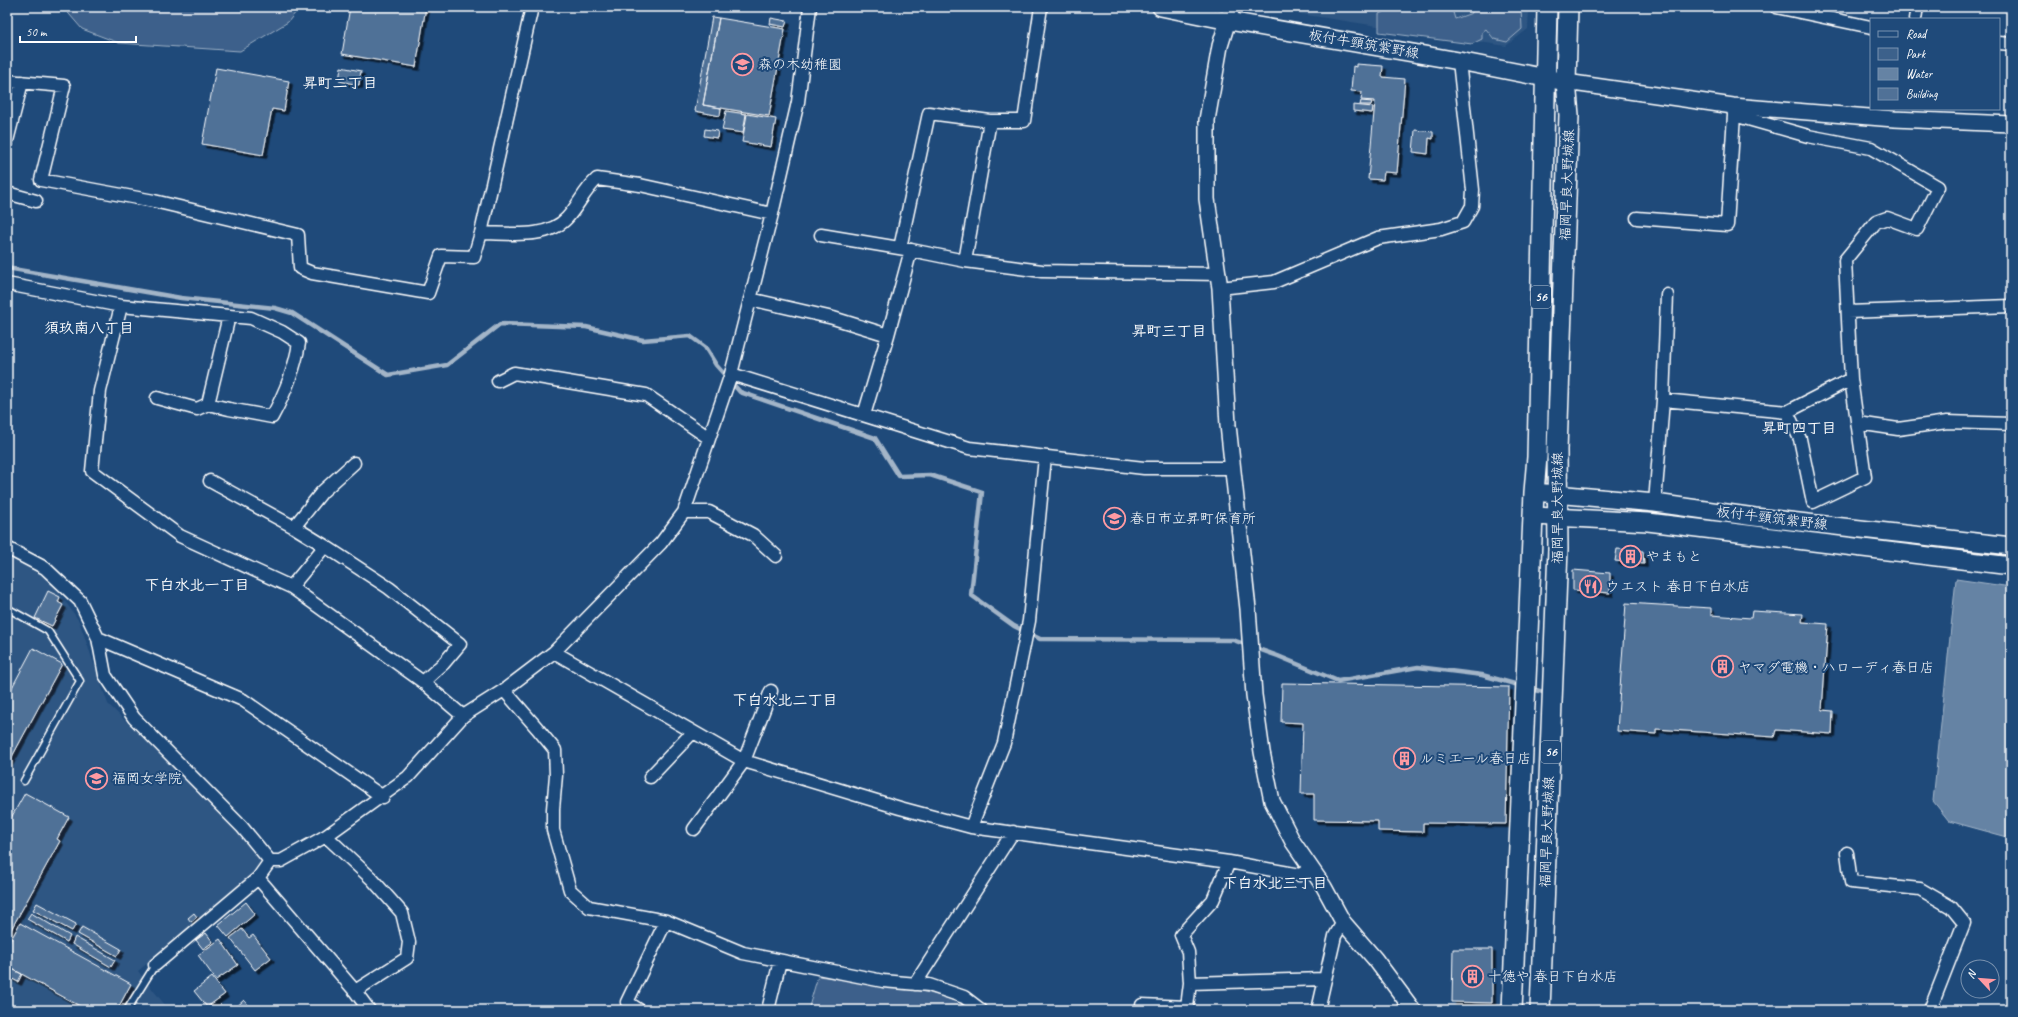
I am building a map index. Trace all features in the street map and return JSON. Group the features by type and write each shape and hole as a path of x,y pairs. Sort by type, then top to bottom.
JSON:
{"main road":[{"name":"板付牛頸筑紫野線","path":"1161,7 1230,14 1566,82"},
{"name":"福岡早良大野城線","path":"1512,1010 1534,492 1537,457 1547,7"},
{"name":"福岡早良大野城線","path":"1540,1010 1559,516 1556,450 1569,114 1566,82 1568,7"},
{"name":"板付牛頸筑紫野線","path":"1534,492 1655,503 1755,517 2011,546"},
{"name":"板付牛頸筑紫野線","path":"1534,516 1559,516 1648,522 2011,566"}],"street":[{"path":"7,81 64,86 41,180 154,201 298,235 300,268 312,273 428,293 441,256 474,258 532,7"},
{"path":"7,548 45,568 80,601 98,638 105,675 134,718 242,827 270,860 281,861 326,836 383,797 408,777 463,716 504,690 554,652 661,544 684,512 732,374 772,214 798,102 810,7"},
{"path":"864,415 888,335 929,112 990,121 1024,121 1041,7"},
{"path":"1776,7 1870,27"},
{"path":"1915,18 1917,7"},
{"path":"1230,14 1220,46 1207,120 1207,199 1219,281 1232,468 1262,752 1272,801 1293,842 1343,922 1376,959 1413,1010"},
{"path":"2000,43 2011,44"},
{"path":"821,235 965,261 1042,271 1219,281 1274,282 1378,238 1441,229 1463,222 1472,206 1473,190 1459,61"},
{"path":"7,141 22,82"},
{"path":"1566,82 1734,111 1895,114 2011,124"},
{"path":"1637,218 1727,226 1734,111"},
{"path":"1734,111 1808,136 1871,148 1938,187 1917,229 1887,218 1876,222 1845,260 1851,380 1865,477 1813,502 1800,439 1787,412"},
{"path":"965,261 990,121"},
{"path":"481,233 533,233 550,230 567,219 586,189 597,179 640,185 772,214"},
{"path":"7,194 36,201"},
{"path":"7,284 121,306 251,318 282,332 299,343 296,362 284,394 272,417 208,404 197,409 157,398"},
{"path":"1655,503 1663,400 1667,295"},
{"path":"750,299 833,318 888,335"},
{"path":"121,306 100,391 92,472 180,536 291,587 423,682 463,716"},
{"path":"1848,312 2011,306"},
{"path":"208,404 229,316"},
{"path":"498,381 514,373 646,395 709,438"},
{"path":"732,374 969,448 1144,468 1232,468"},
{"path":"1663,400 1787,412 1851,380"},
{"path":"1858,423 1898,429 1947,422 2011,424"},
{"path":"971,826 1004,743 1027,629 1045,457"},
{"path":"294,526 322,492 354,463"},
{"path":"210,481 294,526 325,546 389,588 460,644 444,663 423,682"},
{"path":"684,512 709,512 753,535 776,556"},
{"path":"291,587 325,546"},
{"path":"98,638 243,700 383,797"},
{"path":"554,652 692,733 744,761 900,808 971,826 1229,862 1300,875 1310,868"},
{"path":"504,690 555,750 556,775 553,830 570,890 589,907 666,922 743,953 883,980 929,985 964,997 981,1010"},
{"path":"694,829 744,761 771,690"},
{"path":"650,777 692,733"},
{"path":"915,984 1014,832"},
{"path":"326,836 372,879 402,913 409,942 407,958 355,991"},
{"path":"1847,853 1851,882 1920,889 1951,907 1964,923 1930,1010"},
{"path":"155,965 258,878 270,860"},
{"path":"1142,1005 1187,1007 1190,983 1188,952 1181,934 1213,900 1229,862"},
{"path":"258,878 355,991 369,1010"},
{"path":"639,1010 627,1002 666,922"},
{"path":"1318,1010 1335,936 1343,922"},
{"path":"768,1010 780,961"},
{"path":"1190,983 1325,979"}],"lane":[{"path":"7,608 48,631 80,681 24,782"},
{"path":"127,1010 155,965"}],"shaded area":[{"path":"1255,7 1529,7 1528,29 1506,46"},
{"name":"福岡女学院","path":"7,556 50,580 79,621 108,704 260,852 260,870 138,971 169,1010 7,1010"}],"green space":[{"path":"63,7 300,7 288,22 240,51 119,43 82,29"},
{"path":"1393,7 1412,7 1420,10 1452,9 1455,19 1472,13 1472,7 1521,7 1522,29 1507,42 1494,39 1486,29 1482,32 1482,39 1472,44 1379,32 1379,14"},
{"path":"818,976 876,983 920,991 957,1002 971,1010 808,1010"}],"water":[{"path":"1956,579 2011,587 2011,838 1949,821 1933,801"}],"building":[{"path":"350,7 426,7 416,67 342,54"},
{"path":"712,17 719,18 703,105 721,108 720,116 695,111"},
{"path":"719,18 785,29 769,116 703,105"},
{"path":"771,18 787,21 785,27 770,24"},
{"path":"1356,64 1383,66 1382,77 1405,79 1397,173 1384,172 1383,180 1368,179 1375,101 1361,100 1362,92 1351,91 1353,66 1356,67"},
{"path":"341,67 361,71 359,85 339,81"},
{"path":"216,68 289,81 284,111 272,109 263,155 202,144"},
{"path":"1361,101 1372,102 1371,105 1360,105"},
{"path":"1353,105 1373,107 1372,113 1353,111"},
{"path":"726,111 746,114 743,133 722,130"},
{"path":"747,114 776,119 771,147 742,142"},
{"path":"705,129 718,131 717,138 704,136"},
{"path":"1415,130 1433,132 1433,139 1429,138 1428,154 1413,152"},
{"name":"やまもと","path":"1617,549 1643,551 1644,564 1615,561"},
{"name":"ウエスト 春日下白水店","path":"1573,570 1610,573 1610,593 1573,590"},
{"path":"48,591 60,597 58,602 63,605 52,626 35,618"},
{"name":"ヤマダ電機・ハローディ春日店","path":"1626,603 1711,608 1711,615 1751,618 1752,611 1803,614 1802,622 1828,624 1822,710 1833,711 1832,734 1776,730 1774,737 1656,729 1656,734 1617,731"},
{"path":"33,648 62,664 7,766 7,697"},
{"name":"ルミエール春日店","path":"1282,683 1509,687 1506,824 1423,823 1423,832 1378,831 1378,821 1314,820 1314,794 1301,794 1303,723 1281,722"},
{"path":"25,793 69,817 57,839 60,841 8,935 7,825"},
{"path":"246,902 255,914 228,937 218,925"},
{"path":"37,903 76,924 72,931 33,910"},
{"path":"31,913 70,936 67,942 27,919"},
{"path":"194,913 197,917 191,922 188,918"},
{"path":"20,923 131,984 117,1010 87,1010 7,966 7,947"},
{"path":"82,927 121,949 117,956 78,934"},
{"path":"242,929 249,938 253,935 271,958 255,970 230,938"},
{"path":"206,933 213,942 203,949 196,940"},
{"path":"75,937 115,960 111,967 72,944"},
{"path":"220,939 238,965 216,980 198,955"},
{"name":"十徳や 春日下白水店","path":"1453,949 1492,949 1492,1003 1452,1002"},
{"path":"10,968 22,974 18,982 7,976"},
{"path":"212,977 225,994 207,1007 194,991"},
{"path":"244,1000 253,1010 233,1010"}],"waterway":[{"path":"7,268 181,298 275,308 292,313 388,375 447,365 500,324 586,327 643,340 690,336 705,347 716,365 740,392 875,438 899,476 930,475 982,492 971,595 1014,626 1040,639 1233,640 1278,656 1338,681 1418,667 1482,675 1522,686"},
{"path":"1529,688 1543,692"}],"place":[{"name":"森の木幼稚園","path":"742,64"},
{"name":"春日市立昇町保育所","path":"1115,518"},
{"name":"やまもと","path":"1630,556"},
{"name":"ウエスト 春日下白水店","path":"1591,586"},
{"name":"ヤマダ電機・ハローディ春日店","path":"1723,667"},
{"name":"ルミエール春日店","path":"1405,758"},
{"name":"福岡女学院","path":"96,778"},
{"name":"十徳や 春日下白水店","path":"1472,976"}],"district":[{"name":"昇町二丁目","path":"340,83"},
{"name":"須玖南八丁目","path":"89,328"},
{"name":"昇町三丁目","path":"1169,331"},
{"name":"昇町四丁目","path":"1799,428"},
{"name":"下白水北一丁目","path":"197,585"},
{"name":"下白水北二丁目","path":"785,700"},
{"name":"下白水北三丁目","path":"1275,883"}]}
